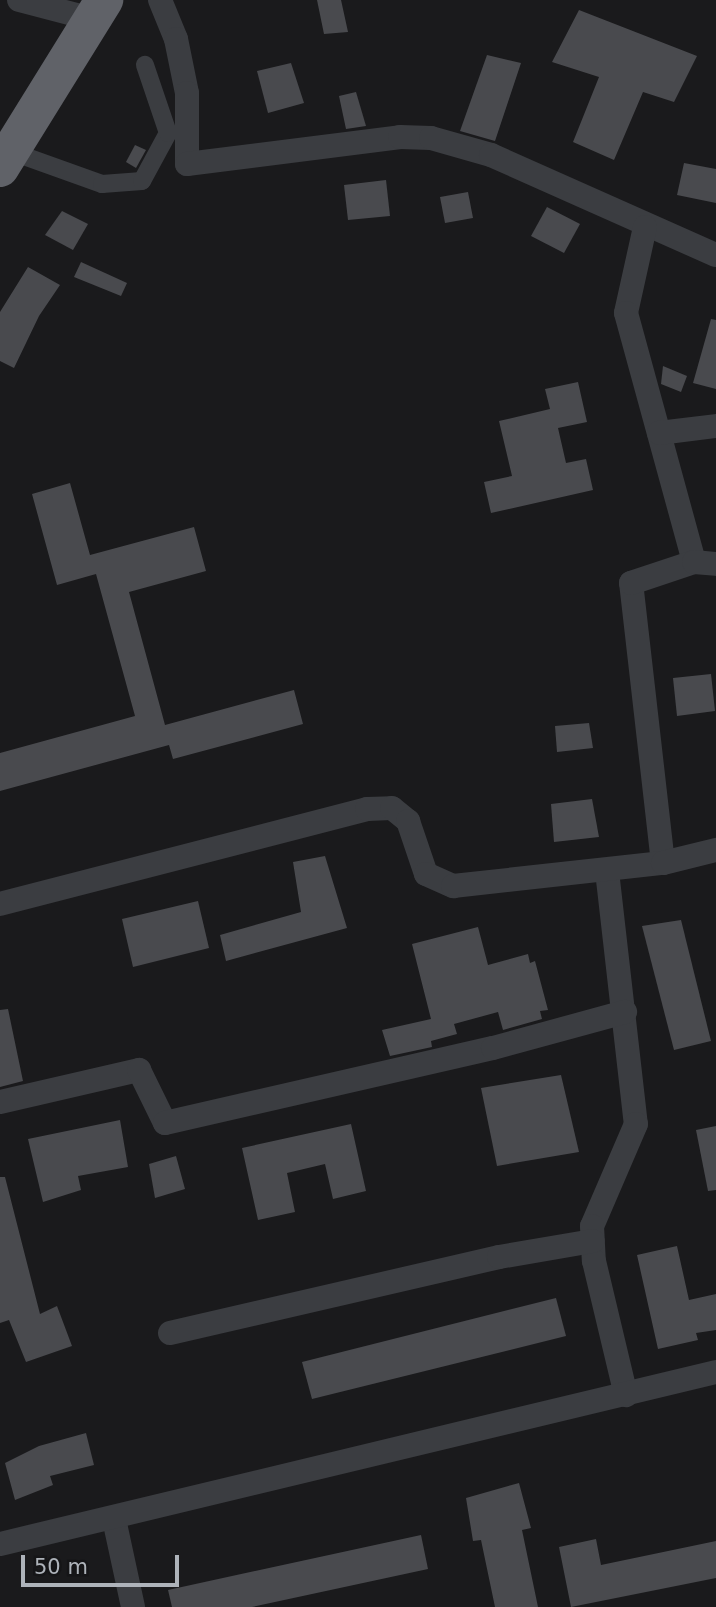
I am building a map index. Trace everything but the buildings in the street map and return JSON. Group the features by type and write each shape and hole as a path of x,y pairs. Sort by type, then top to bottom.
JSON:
{"highway":[{"path":"10,162 98,10"}],"street":[{"path":"19,0 98,10"},
{"path":"160,0 176,39 187,93 187,164 400,137 430,138 491,155 645,227 716,255"},
{"path":"10,162 102,184 142,181 168,133 145,65"},
{"path":"645,227 625,313 659,433 705,563 631,583 663,863"},
{"path":"659,433 716,426"},
{"path":"0,904 367,809 392,808 408,821 426,874 453,887 607,871 663,863 716,850"},
{"path":"607,871 636,1124 592,1226 594,1261 626,1395"},
{"path":"0,1102 139,1070 165,1123 493,1048 625,1012"},
{"path":"170,1332 499,1257 593,1241"},
{"path":"0,1544 114,1519 716,1373"},
{"path":"114,1519 133,1607"}]}
